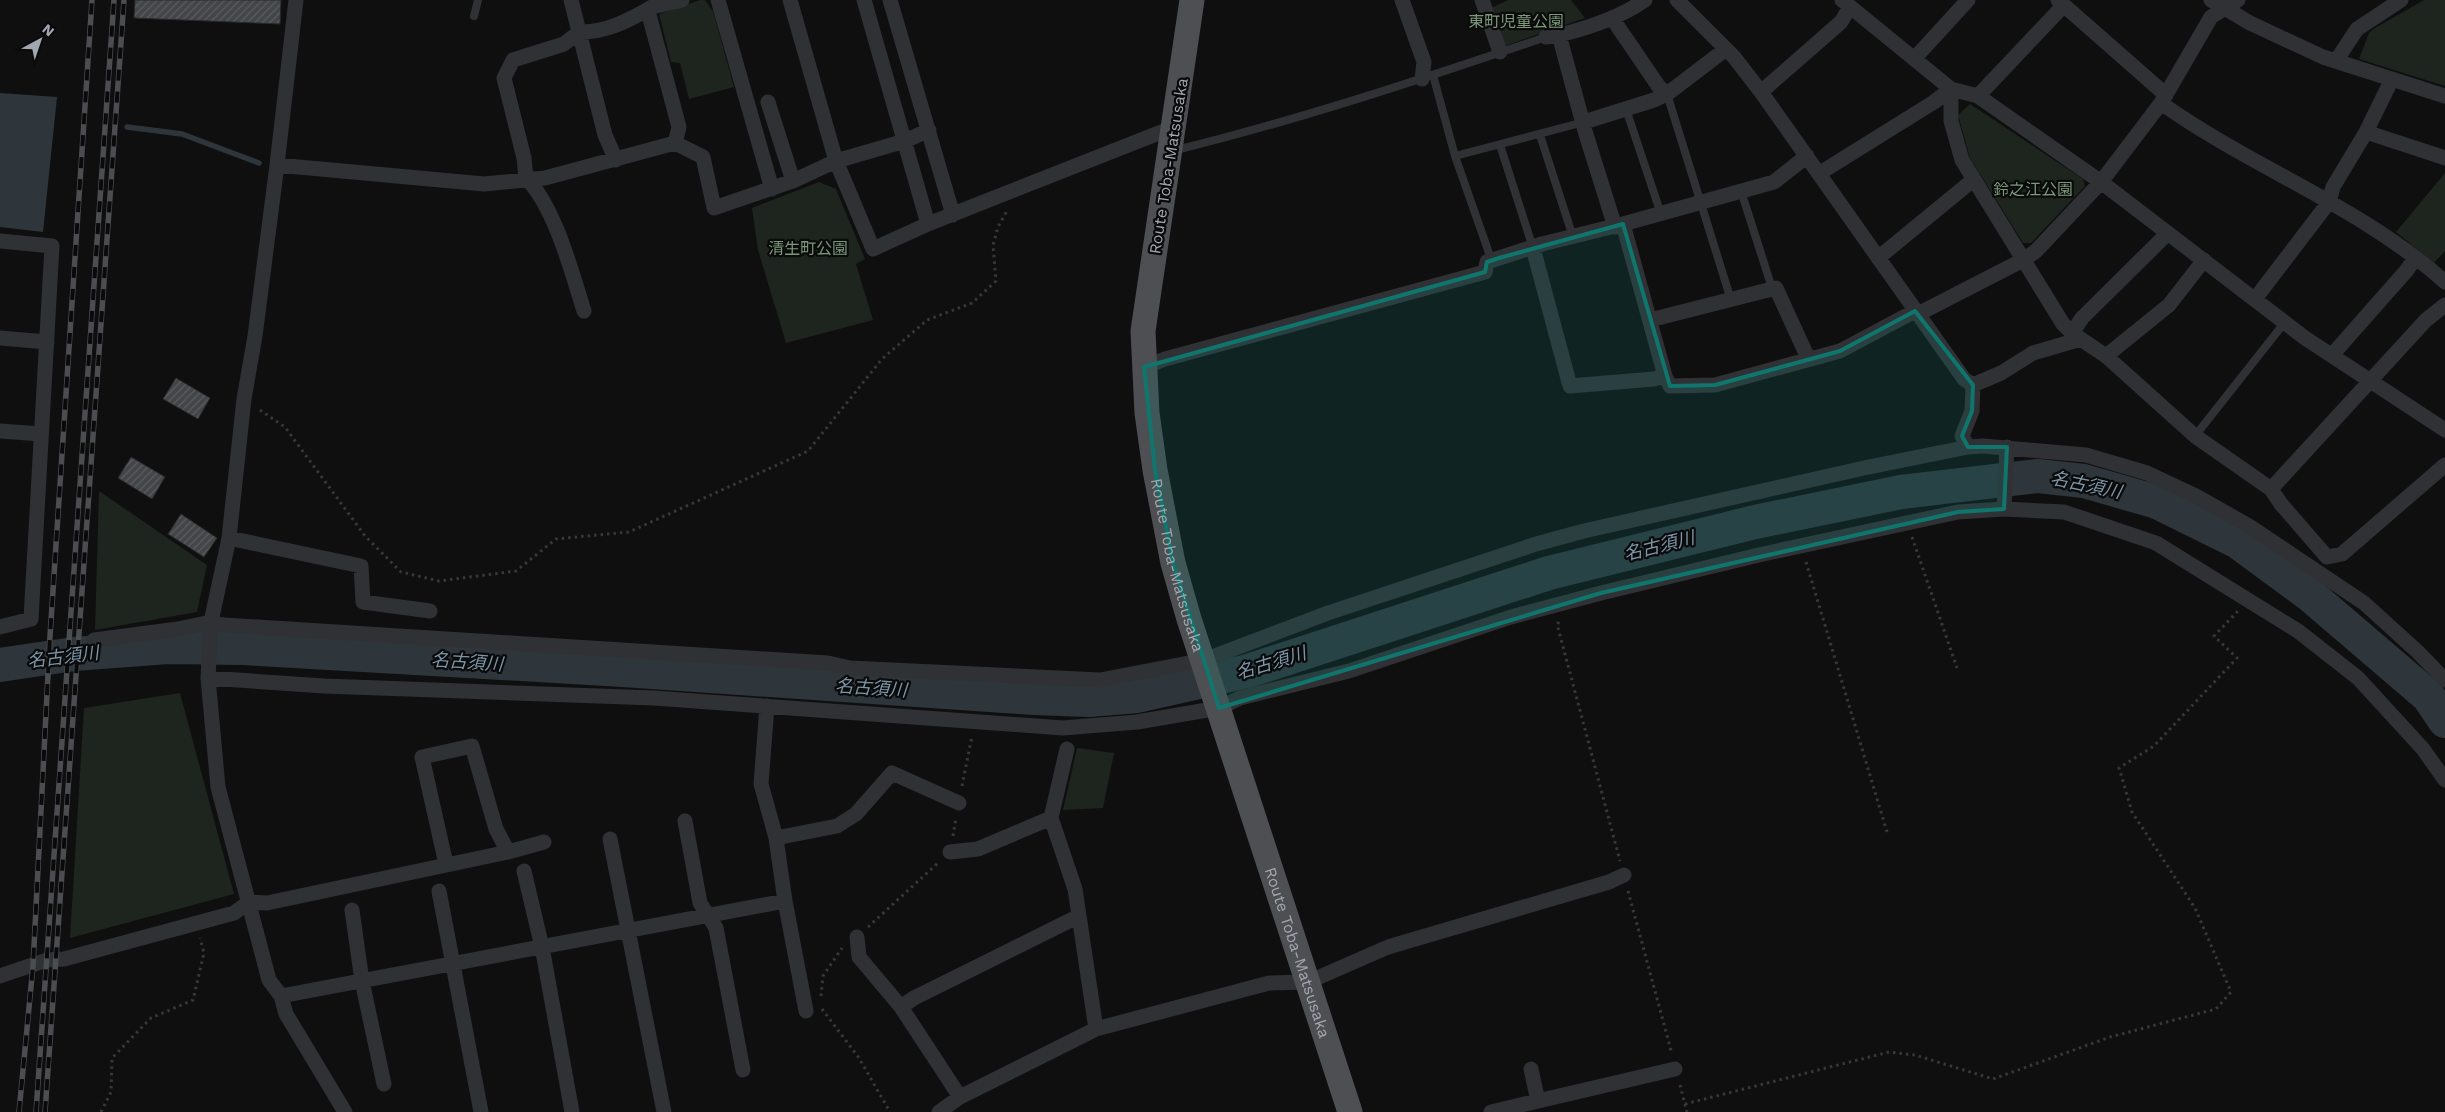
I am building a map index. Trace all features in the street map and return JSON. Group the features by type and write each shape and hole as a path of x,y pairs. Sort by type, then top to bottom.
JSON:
{"main road":[{"name":"Route Toba-Matsusaka","path":"1192,0 1142,331 1147,413 1173,563 1350,1112"}],"street":[{"path":"296,0 277,165 255,336 244,399 228,538 211,622 208,678 218,787 269,980 281,996 286,1014 345,1112"},
{"path":"571,0 605,135 616,160"},
{"path":"584,312 567,256 537,190 526,178 524,158 504,78 514,60 564,44 579,32 596,33 651,6 667,5 682,0"},
{"path":"718,0 772,189"},
{"path":"790,0 836,161 873,249 928,224 1174,127"},
{"path":"864,0 928,224"},
{"path":"890,0 954,215"},
{"path":"1402,0 1424,62 1427,77"},
{"path":"1482,0 1500,52"},
{"path":"1645,0 1633,9 1612,18 1552,36 1619,225 1650,320 1665,376 1670,386 1715,385 1840,350 2023,260 2036,251 2101,182 2164,99 2211,17 2232,4"},
{"path":"1677,0 1726,48 1761,92 1964,379 1973,385"},
{"path":"1914,59 1968,0"},
{"path":"2211,0 2232,4 2250,23 2289,42 2336,61 2445,96"},
{"path":"2336,61 2357,29 2401,0"},
{"path":"1761,92 1842,22 1848,3 1952,89 1978,96 2101,182 2285,322 2445,430"},
{"path":"1978,96 2061,3 2196,128 2329,202 2415,258 2445,282"},
{"path":"651,6 679,127 675,143"},
{"path":"1612,18 1659,87 1667,94"},
{"path":"1584,122 1667,94 1726,48"},
{"path":"2255,300 2329,202 2333,187 2366,132 2392,79"},
{"path":"1820,173 1952,89"},
{"path":"1952,89 1951,121 1962,160 2063,324 2076,336 2106,356 2195,436 2271,489 2299,526 2327,557 2342,554 2445,465"},
{"path":"768,102 793,181"},
{"path":"277,165 484,184 526,178 546,178 675,143 703,157 714,208 793,181 836,161 905,141 928,130"},
{"path":"2366,132 2445,158"},
{"path":"1144,367 1165,359 1485,272 1487,262 1573,237 1701,204 1774,182 1807,156"},
{"path":"1878,258 1973,180"},
{"path":"1973,385 2001,373 2033,353 2076,336 2082,318 2168,233"},
{"path":"0,241 52,246 31,619 0,627"},
{"path":"1533,248 1570,386 1654,379 1665,376"},
{"path":"2332,355 2407,270 2415,258"},
{"path":"2106,356 2169,305 2204,260"},
{"path":"1650,320 1776,288 1808,358"},
{"path":"2271,489 2426,320 2445,305"},
{"path":"0,338 47,342"},
{"path":"1968,447 1962,436 1972,411 1973,385"},
{"path":"0,431 41,434"},
{"path":"94,640 178,629 211,622 224,625 828,662 850,668 1100,680 1204,660 1328,613 1536,544 1584,531 1854,470 1968,447 2007,447 2086,454 2147,473 2222,510 2364,603 2418,652 2445,680"},
{"path":"2004,509 2007,447"},
{"path":"208,678 324,686 654,698 1063,728 1137,722 1220,708 1240,698 1349,671 1511,617 1601,593 1763,554 1958,512 2004,509 2064,512 2156,543 2243,596 2298,631 2358,678 2423,749 2445,780"},
{"path":"2299,526 2315,570"},
{"path":"228,538 361,566 362,602 430,612"},
{"path":"767,706 761,784 776,838 785,901 813,1009"},
{"path":"446,864 422,757 472,746 496,828 508,852"},
{"path":"1067,749 1051,818 1075,889 1096,1029"},
{"path":"776,838 836,826 856,814 892,773 959,803"},
{"path":"950,852 978,849 1051,818"},
{"path":"684,821 700,903 716,928 743,1070"},
{"path":"610,839 664,1112"},
{"path":"0,976 47,960 64,958 234,913 249,902 267,903 508,852 544,842"},
{"path":"524,871 542,947 572,1112"},
{"path":"939,1112 960,1097 1096,1029 1269,983 1308,982 1388,947 1608,882 1624,875"},
{"path":"439,891 481,1112"},
{"path":"281,996 785,901"},
{"path":"352,910 362,981 384,1084"},
{"path":"901,1007 914,998 1079,916"},
{"path":"857,937 859,957 901,1007 960,1097"},
{"path":"1531,1069 1538,1101"},
{"path":"1491,1112 1675,1069"}],"lane":[{"path":"474,16 478,0"},
{"path":"1170,152 1234,136 1427,77 1552,36"},
{"path":"1427,77 1489,253 1487,262"},
{"path":"1667,94 1731,300"},
{"path":"1626,109 1660,214"},
{"path":"1455,156 1584,122"},
{"path":"1540,134 1573,237"},
{"path":"1500,145 1533,248"},
{"path":"1742,192 1772,288"},
{"path":"2195,436 2285,322"}],"path":[{"path":"244,399 285,426 365,536 401,572 439,581 516,571 556,539 629,532 808,452 882,359 927,320 972,303 996,281 993,244 998,227 1009,211 1004,194"},
{"path":"1919,532 1912,536 1957,668"},
{"path":"1814,557 1806,561 1887,832"},
{"path":"1684,1104 1889,1052 1915,1054 1993,1079 2110,1038 2216,1009 2231,992 2195,908 2132,812 2119,768 2154,746 2237,658 2214,636 2238,611 2243,596"},
{"path":"1564,619 1557,624 1687,1112"},
{"path":"821,999 823,976 839,950 857,937 950,852 975,721"},
{"path":"101,1112 111,1092 112,1058 151,1018 193,1000 204,953 197,923"},
{"path":"813,1009 859,1058 890,1112"}],"highlighted area":[{"path":"1623,224 1670,386 1715,385 1840,351 1915,311 1973,385 1972,411 1962,436 1968,447 2007,447 2004,509 1958,512 1601,593 1219,708 1173,563 1155,470 1144,367 1485,272 1487,262"}],"green space":[{"path":"705,0 713,11 734,87 689,99 680,63 671,62 659,14"},
{"name":"東町児童公園","path":"1508,0 1571,0 1585,18 1502,47 1489,9"},
{"path":"2424,0 2445,0 2445,86 2359,59 2369,33"},
{"name":"鈴之江公園","path":"1970,104 2083,179 2085,186 2031,243 2023,243 1970,158 1958,115"},
{"path":"2445,173 2445,251 2434,263 2396,232"},
{"name":"清生町公園","path":"819,182 836,189 865,259 856,264 873,320 786,343 758,250 752,208"},
{"path":"99,491 207,565 197,612 95,630"},
{"path":"180,693 234,894 70,938 84,708"},
{"path":"1077,748 1114,753 1103,808 1063,810"}],"shaded area":[{"path":"0,93 57,97 43,232 0,227"}],"building":[{"path":"135,0 281,0 280,24 134,18"},
{"path":"176,378 210,398 198,419 163,399"},
{"path":"131,457 165,477 152,499 118,478"},
{"path":"181,514 217,538 204,557 168,534"}],"waterway":[{"path":"127,127 182,134 259,163"},
{"name":"名古須川","path":"0,665 74,654 168,647 243,648 623,670 1034,698 1089,700 1137,696 1248,671 1549,573 1755,522 1901,492 2038,476 2084,481 2157,502 2238,542 2310,595 2428,696 2445,721"}],"railway":[{"path":"19,1112 33,966 50,636 92,0"},
{"path":"36,1112 114,0"},
{"path":"45,1112 124,0"}]}
